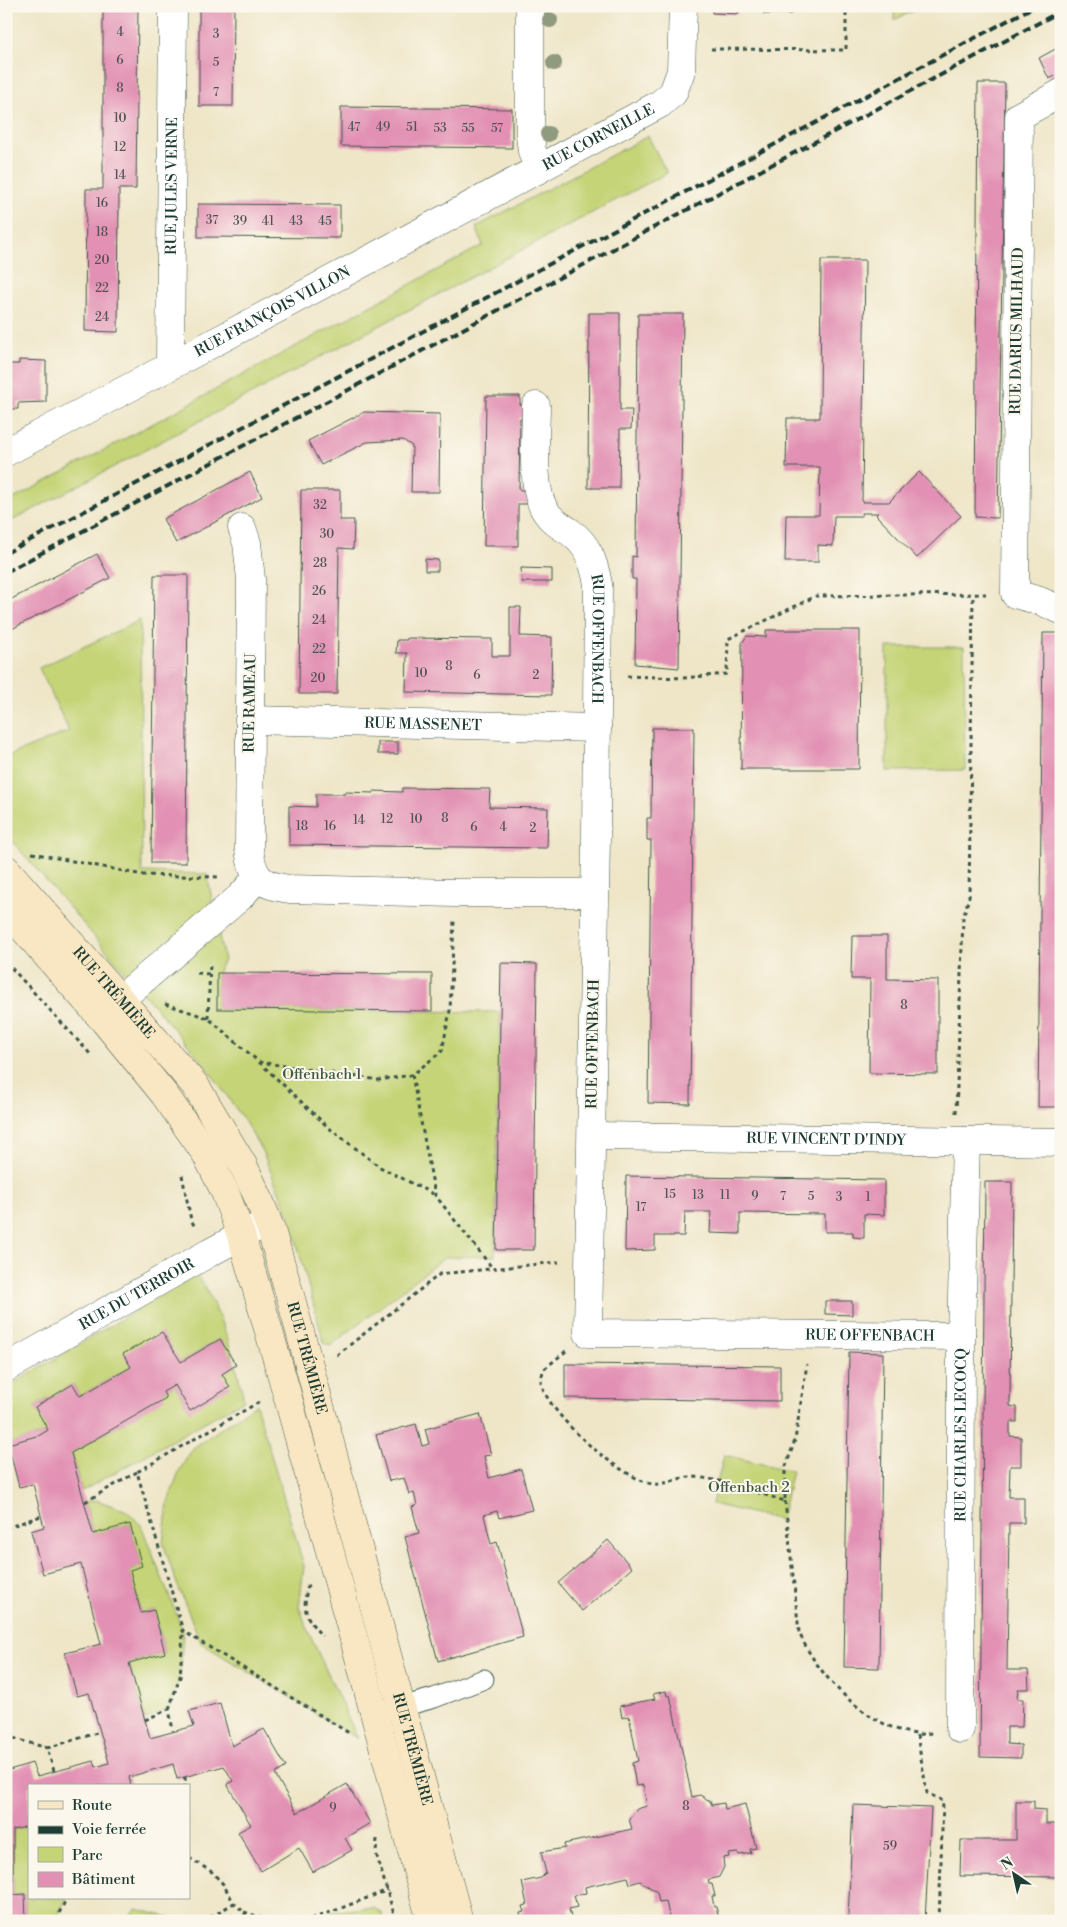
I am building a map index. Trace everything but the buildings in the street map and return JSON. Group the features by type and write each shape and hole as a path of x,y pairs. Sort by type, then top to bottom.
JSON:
{"main road":[{"name":"RUE TRÉMIÈRE","path":"16,861 164,1094 206,1154 241,1235 285,1387 431,1921"},
{"name":"RUE TRÉMIÈRE","path":"6,909 110,1008 196,1085 243,1165 267,1222 292,1302 459,1921"}],"street":[{"name":"RUE JULES VERNE","path":"170,366 172,6"},
{"name":"RUE CORNEILLE","path":"530,6 530,135 532,151 538,170 660,104 672,93 681,71 683,6"},
{"name":"RUE DARIUS MILHAUD","path":"1014,594 1019,116 1061,93"},
{"name":"RUE FRANÇOIS VILLON","path":"6,452 538,170"},
{"name":"RUE OFFENBACH","path":"536,406 536,484 540,500 545,511 553,521 572,533 583,543 590,554 596,570 598,584 588,1333 961,1336"},
{"name":"RUE RAMEAU","path":"242,528 247,543 251,579 249,849 251,865 257,878"},
{"path":"1014,594 1040,601 1061,610"},
{"name":"RUE MASSENET","path":"249,720 597,728"},
{"path":"110,1008 212,922 240,897 257,878 273,887 289,889 455,893 594,893"},
{"name":"RUE VINCENT D'INDY","path":"592,1136 1061,1142"},
{"name":"RUE CHARLES LECOCQ","path":"960,1729 961,1141"},
{"name":"RUE DU TERROIR","path":"6,1368 267,1222"}],"lane":[{"path":"374,1714 434,1698 484,1678"}],"path":[{"path":"683,49 846,50 847,8"},
{"path":"961,1141 963,918 969,897 973,594"},
{"path":"598,674 683,678 727,674 728,639 816,596 1014,594"},
{"path":"16,861 143,875 257,878"},
{"path":"259,1062 380,1080 412,1075 442,1051 450,1011 455,893"},
{"path":"212,922 208,1018 351,1145 380,1166 435,1195 493,1270"},
{"path":"6,962 81,1044"},
{"path":"412,1075 435,1195"},
{"path":"180,1171 191,1220 195,1228"},
{"path":"332,1358 440,1274 589,1259"},
{"path":"588,1333 543,1370 541,1381 548,1399 558,1413 610,1462 632,1476 653,1484 689,1477 710,1479 785,1501"},
{"path":"808,1334 807,1368 800,1414 795,1440 785,1469 785,1501 797,1619 803,1641 820,1670 850,1702 866,1714 887,1725 918,1734 960,1729"},
{"path":"85,1502 264,1399"},
{"path":"136,1472 183,1631 180,1677 169,1709 173,1731"},
{"path":"6,1528 41,1516"},
{"path":"183,1631 350,1734"},
{"path":"145,1720 169,1709"},
{"path":"6,1736 47,1748 100,1732"},
{"path":"918,1734 927,1793 943,1801 939,1921"},
{"path":"47,1748 54,1771"},
{"path":"185,1777 185,1784"},
{"path":"190,1859 212,1872 223,1884 234,1903 244,1912 271,1921"},
{"path":"304,1921 388,1890"},
{"path":"58,1921 59,1913 65,1900"},
{"path":"204,1921 234,1903"},
{"path":"244,1912 247,1921"}],"green space":[{"path":"894,6 924,6 894,20"},
{"path":"648,136 667,173 6,524 6,503 483,245 476,227"},
{"name":"Offenbach 1","path":"140,620 142,872 207,874 224,960 217,973 217,1009 500,1012 495,1256 445,1257 330,1346 324,1343 289,1215 262,1151 244,1120 205,1065 6,834 6,757 69,731 39,668"},
{"path":"887,647 964,647 965,770 887,771"},
{"path":"197,1274 219,1317 234,1363 220,1339 181,1362 131,1367 80,1396 73,1384 35,1407 48,1430 40,1435 6,1445 6,1388"},
{"path":"236,1365 244,1400 82,1491 71,1453 165,1398 163,1392 175,1385 190,1411 222,1374"},
{"path":"256,1404 304,1566 299,1607 358,1739 201,1643 163,1543 168,1502 179,1471 193,1448"},
{"name":"Offenbach 2","path":"724,1455 792,1471 781,1520 712,1504"},
{"path":"96,1500 127,1511 141,1525 183,1631 180,1677 169,1709 145,1720 129,1663 165,1653 154,1610 141,1613 130,1570 142,1566 130,1524 93,1534 85,1502"},
{"path":"28,1826 28,1900 66,1900 59,1913 58,1921 26,1921 25,1895 13,1895 13,1830"},
{"path":"374,1908 382,1913 384,1921 304,1921 331,1912"},
{"path":"136,1909 185,1921 126,1921"}],"railway":[{"path":"6,553 1035,6"},
{"path":"6,572 1061,11"}]}
